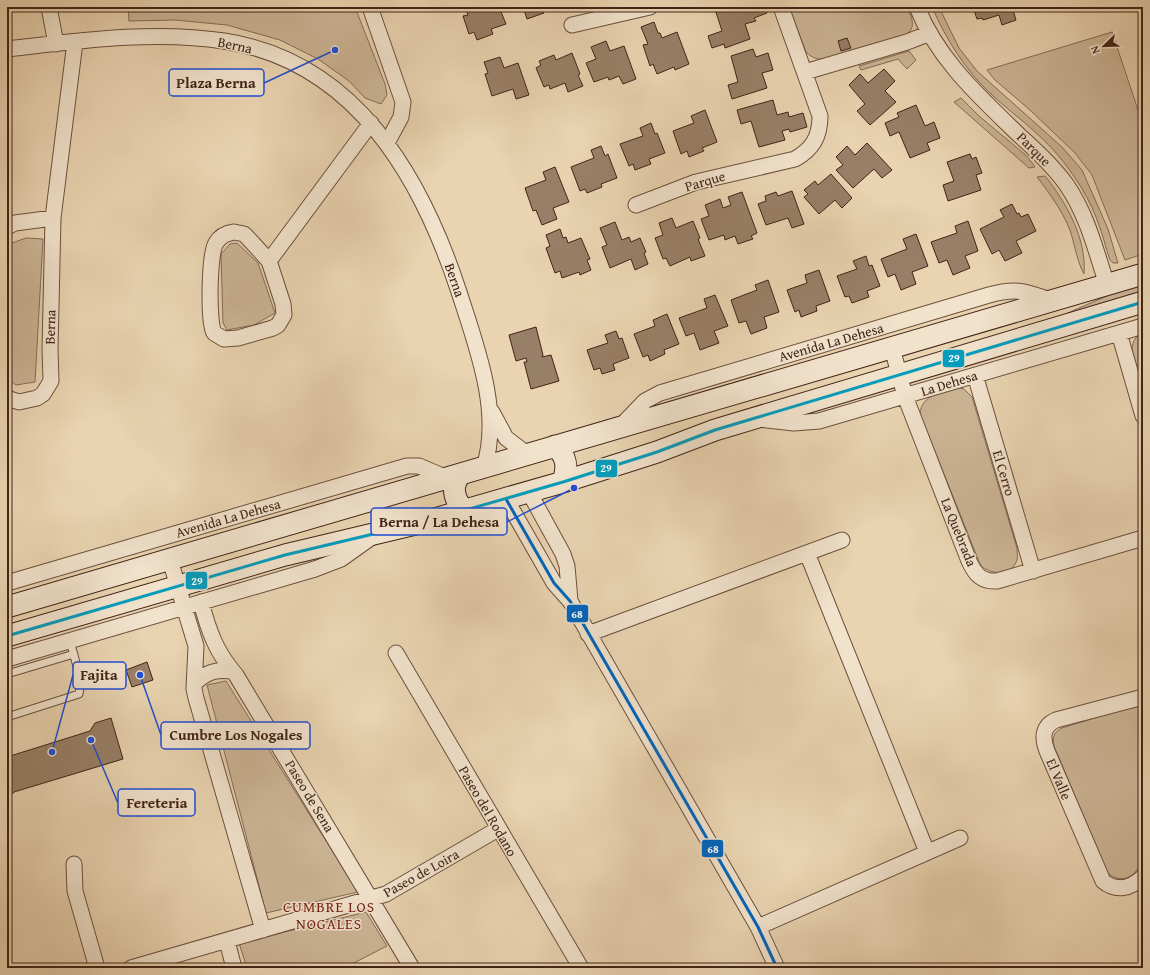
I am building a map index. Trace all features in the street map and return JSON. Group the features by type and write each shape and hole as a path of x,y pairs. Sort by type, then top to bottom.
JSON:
{"street":[{"path":"49,7 56,44"},
{"path":"370,7 403,102 401,117 387,143"},
{"path":"572,25 650,7"},
{"name":"Parque","path":"636,205 696,182 792,160 803,155 814,143 820,125 817,106 781,7"},
{"name":"Parque","path":"916,7 930,33 956,71 974,91 1047,161 1067,185 1084,218 1106,285"},
{"path":"805,72 930,33"},
{"name":"Berna","path":"7,49 76,42 171,37 225,41 250,46 274,54 314,74 345,97 371,122 387,143 419,197 448,261 474,341 489,405 490,445 484,467"},
{"name":"Berna","path":"7,398 19,402 36,398 43,394 51,382 50,350 54,218 76,42"},
{"path":"269,262 371,122"},
{"path":"7,227 16,222 54,218"},
{"path":"228,232 239,232 248,238 269,262 284,310 282,321 272,328 238,338 224,340 218,337 214,333 210,322 212,254 215,244 228,232"},
{"name":"Avenida La Dehesa","path":"7,607 1143,274"},
{"name":"Avenida La Dehesa","path":"620,427 645,401 660,393 981,297 1006,291 1018,290 1054,301"},
{"path":"7,636 291,553 424,522 529,492 632,460 752,418 1143,302"},
{"name":"La Dehesa","path":"752,418 794,423 819,421 1143,326"},
{"path":"1119,333 1143,416"},
{"name":"La Quebrada","path":"892,348 905,396 973,570 978,576 989,582 997,581 1143,538"},
{"name":"El Cerro","path":"975,375 1033,571"},
{"name":"Berna","path":"489,405 506,438 526,454"},
{"path":"555,446 565,458 567,466 563,482"},
{"name":"Avenida La Dehesa","path":"7,583 407,466 419,466 454,476"},
{"path":"454,476 456,482 454,490 458,502 464,510"},
{"path":"529,492 563,554 567,566 570,601"},
{"path":"506,498 554,584 570,601 758,927 777,968"},
{"path":"7,659 72,647 184,607 328,565 356,549 377,533"},
{"path":"588,634 842,540"},
{"path":"807,553 927,852"},
{"path":"170,560 196,646 194,684 196,698 263,930"},
{"name":"Paseo de Sena","path":"201,602 212,640 372,899 412,968"},
{"name":"Paseo del Rodano","path":"396,654 581,968"},
{"path":"194,684 200,678 212,671 232,671"},
{"name":"El Valle","path":"1143,697 1056,720 1047,726 1043,738 1047,751 1102,881 1113,888 1119,889 1133,885 1143,877"},
{"name":"Paseo de Loira","path":"131,968 372,899 401,886 498,829"},
{"path":"758,927 960,838"},
{"path":"74,864 75,891 97,968"},
{"path":"226,941 234,968"}],"lane":[{"path":"7,674 72,647 82,680 79,694 7,717"}],"shaded area":[{"path":"128,7 355,7 385,84 387,95 381,104 365,98 349,81 318,59 280,40 227,25 175,20 129,21"},
{"path":"789,7 907,7 912,19 912,26 909,32 905,35 828,59 819,59 814,58 806,52"},
{"path":"932,7 939,7 959,48 977,71 1062,147 1082,170 1108,229 1118,263 1113,263 1110,260 1092,208 1082,188 1070,170 1041,137 993,96 974,76 965,65 944,32"},
{"path":"1112,32 1143,125 1143,254 1125,260 1092,175 1075,153 1030,110 995,80 987,70"},
{"path":"909,51 916,60 907,69 898,59 861,70 859,66"},
{"path":"961,98 979,116 1028,157 1035,167 1029,168 954,102"},
{"path":"1045,176 1060,197 1079,234 1084,261 1084,274 1065,218 1037,177"},
{"path":"26,238 43,239 35,382 16,385 8,379 7,263 9,244"},
{"path":"237,243 258,263 275,313 254,325 227,330 223,323 221,254 230,244"},
{"path":"1143,283 1143,296 1054,319 1125,288"},
{"path":"1143,333 1143,393 1135,369 1132,351 1133,343 1136,337"},
{"path":"959,388 964,389 972,397 1017,548 1017,559 1014,566 1005,572 994,572 984,568 980,564 920,414 924,402 929,398 946,391"},
{"path":"226,681 358,892 266,913 207,685"},
{"path":"1143,703 1143,847 1140,863 1135,872 1127,878 1119,879 1107,872 1054,746 1053,740 1055,733 1062,728"},
{"path":"366,912 387,946 344,968 247,968 239,943"}],"building":[{"path":"480,7 499,7 506,24 491,29 493,34 477,40 474,32 469,34 463,16 468,15 467,12"},
{"path":"523,7 542,7 544,13 527,19"},
{"path":"719,7 765,7 767,13 754,18 756,21 745,24 750,39 725,48 724,44 712,48 708,36 722,31 715,9"},
{"path":"973,7 1014,7 1013,10 1016,20 1002,25 999,15 983,20 982,18 977,19"},
{"path":"654,22 658,33 660,33 662,38 677,32 689,64 675,70 674,67 657,74 653,64 650,66 643,45 648,44 641,27"},
{"path":"847,38 851,48 841,51 838,41"},
{"path":"606,41 610,51 624,46 636,79 623,84 619,76 609,80 608,77 594,82 586,63 596,59 591,47"},
{"path":"753,49 756,57 768,53 773,70 762,73 767,88 732,99 728,85 738,82 731,56"},
{"path":"572,53 580,74 578,75 583,86 568,92 565,83 550,89 549,85 544,87 536,68 541,65 539,61 554,55 556,60"},
{"path":"500,57 504,68 518,63 529,95 516,99 513,89 492,96 485,74 488,73 484,62"},
{"path":"884,69 895,81 885,91 896,102 870,125 857,111 865,104 849,85 860,74 868,83"},
{"path":"773,100 777,115 788,112 789,117 803,113 807,127 790,132 789,129 782,131 785,140 759,147 751,121 741,124 737,110"},
{"path":"916,105 925,126 934,122 940,138 927,143 930,150 910,158 899,132 890,136 885,123 899,117 897,113"},
{"path":"705,110 717,142 702,148 704,151 689,157 687,151 681,154 673,131 694,123 691,116"},
{"path":"651,123 655,134 657,133 665,153 649,159 651,164 635,170 633,164 629,166 620,144 643,136 640,128"},
{"path":"867,143 892,170 882,178 874,169 853,188 836,170 843,165 836,157 847,146 855,155"},
{"path":"601,146 605,156 608,154 617,178 601,184 602,187 587,193 585,189 580,191 571,167 594,158 591,150"},
{"path":"970,154 972,159 976,157 982,173 976,175 981,190 948,201 943,185 954,181 947,162"},
{"path":"555,167 569,202 553,208 557,219 542,225 536,210 533,211 525,188 546,180 543,172"},
{"path":"831,174 852,198 842,208 835,200 819,214 804,197 808,194 804,190 815,181 818,185"},
{"path":"792,191 804,224 792,228 788,218 766,225 758,204 766,201 765,196 776,192 778,196"},
{"path":"742,192 757,233 751,236 753,239 738,244 735,236 725,240 724,235 709,240 701,219 709,216 705,205 720,199 723,208 731,205 728,197"},
{"path":"1012,204 1017,214 1019,213 1021,217 1028,214 1036,231 1016,241 1022,253 1005,261 999,250 992,254 980,229 1004,217 1000,210"},
{"path":"672,218 676,228 693,221 705,256 691,261 690,257 670,266 666,258 663,259 655,238 663,235 659,223"},
{"path":"968,221 978,251 965,256 970,268 953,275 947,260 939,263 931,242 957,233 955,226"},
{"path":"615,222 622,240 629,237 631,242 640,238 646,252 644,253 648,264 635,270 631,259 610,268 602,247 607,245 600,228"},
{"path":"560,229 563,238 566,237 568,243 581,238 590,259 587,260 591,270 580,275 579,272 562,278 560,271 555,273 546,248 550,246 546,235"},
{"path":"916,234 928,266 912,272 916,284 901,290 895,274 888,277 881,259 907,249 903,239"},
{"path":"866,256 869,266 872,265 880,286 867,291 869,297 852,303 849,296 845,297 837,276 857,269 853,261"},
{"path":"819,270 830,301 816,306 817,311 801,317 799,310 795,312 787,290 807,283 805,275"},
{"path":"768,280 779,312 764,317 767,328 751,334 746,321 739,323 731,300 757,290 755,285"},
{"path":"715,295 728,326 714,331 719,343 700,350 694,333 686,336 679,318 707,308 704,299"},
{"path":"667,314 679,344 664,350 665,354 650,361 648,355 643,357 634,334 655,326 653,320"},
{"path":"536,327 543,355 542,357 551,355 559,381 531,389 524,362 527,362 526,358 516,361 509,335"},
{"path":"616,331 619,339 622,338 629,358 613,364 615,370 602,374 600,368 594,370 587,350 608,343 605,335"},
{"path":"147,662 153,680 132,687 126,670"},
{"path":"111,718 123,759 14,792 7,799 7,757 90,731 95,723"}],"transit line":[{"name":"29","path":"7,636 285,555 424,522 563,482 657,452 715,430 1143,302"},
{"name":"68","path":"506,499 554,583 570,601 758,927 777,968"}],"place":[{"name":"Plaza Berna","path":"335,50"},
{"name":"Berna / La Dehesa","path":"574,488"},
{"name":"Cumbre Los Nogales","path":"140,675"},
{"name":"Fereteria","path":"91,740"},
{"name":"Fajita","path":"52,752"}],"district":[{"name":"CUMBRE LOS NOGALES","path":"329,914"}]}
